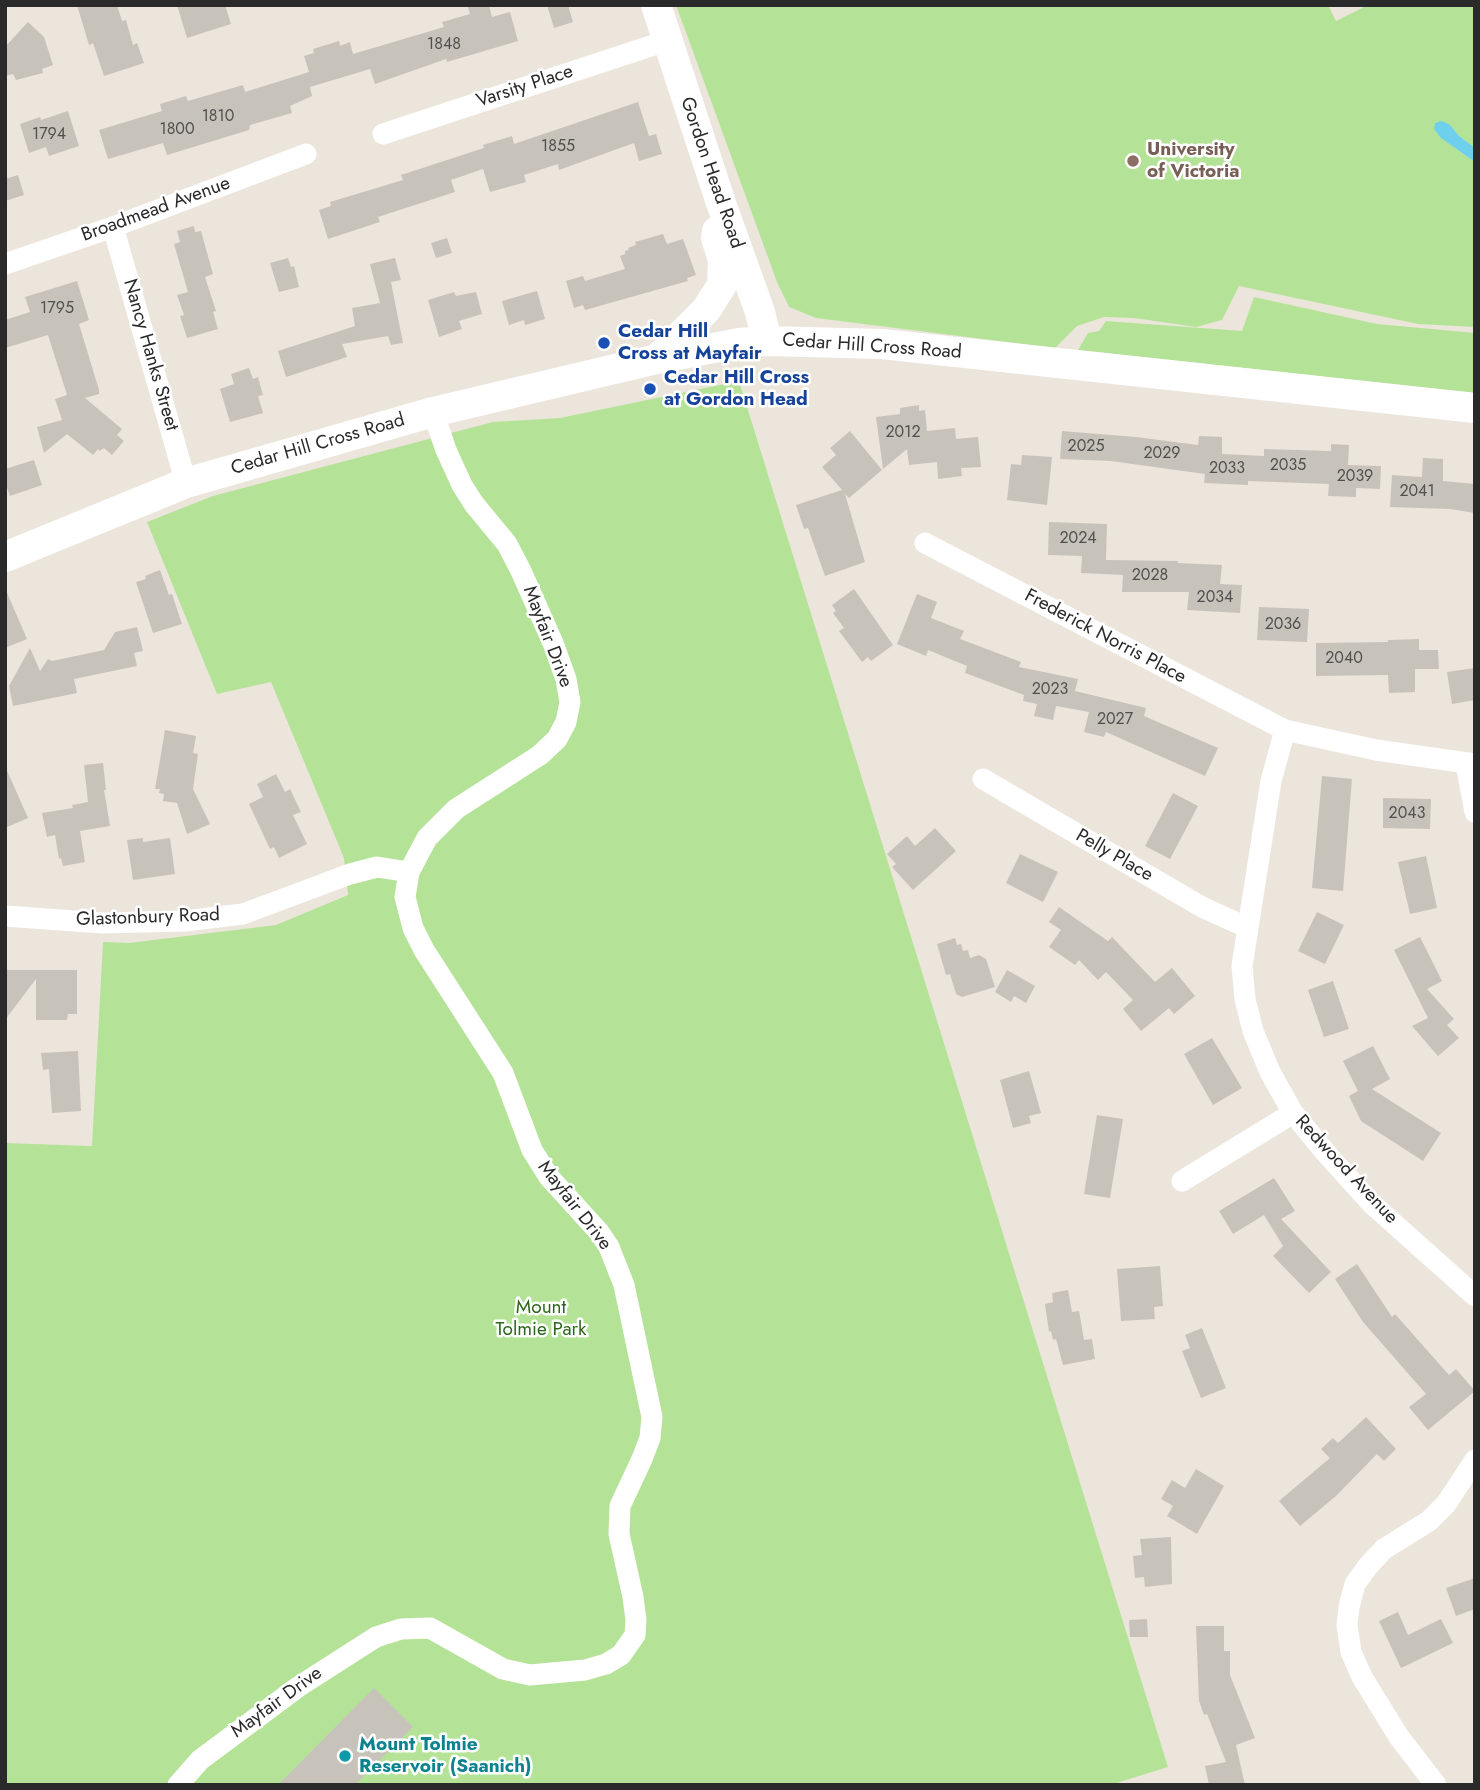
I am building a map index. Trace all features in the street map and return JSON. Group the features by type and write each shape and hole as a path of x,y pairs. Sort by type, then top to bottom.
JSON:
{"main road":[{"name":"Gordon Head Road","path":"656,5 720,203 760,312 767,341"},
{"path":"657,359 706,310 722,285 723,260 716,238 720,203"},
{"name":"Cedar Hill Cross Road","path":"5,557 186,483 433,412 657,359 739,343 767,341 882,344 1475,408"}],"street":[{"name":"Varsity Place","path":"383,134 666,41"},
{"name":"Broadmead Avenue","path":"5,264 113,227 306,153"},
{"name":"Nancy Hanks Street","path":"113,227 186,483"},
{"name":"Mayfair Drive","path":"178,1785 200,1760 339,1658 376,1637 401,1629 429,1628 503,1669 530,1675 585,1670 606,1664 621,1654 635,1635 633,1597 622,1557 620,1506 650,1438 652,1417 624,1285 604,1240 549,1177 532,1150 503,1073 424,950 413,928 405,897 409,872 427,838 456,809 540,755 557,739 566,722 570,702 566,679 554,643 525,580 507,544 462,485 433,412"},
{"name":"Frederick Norris Place","path":"925,543 1285,730 1376,750 1470,764"},
{"name":"Redwood Avenue","path":"1285,730 1270,780 1242,966 1245,999 1253,1031 1270,1072 1293,1113 1326,1153 1372,1203 1475,1296"},
{"path":"1470,764 1475,812"},
{"name":"Pelly Place","path":"983,779 1202,907 1248,928"},
{"name":"Glastonbury Road","path":"5,916 102,923 185,921 243,914 350,874 377,867 409,872"},
{"path":"1182,1181 1293,1113"},
{"path":"1436,1785 1399,1737 1362,1677 1351,1652 1349,1607 1355,1584 1368,1566 1384,1549 1429,1521 1446,1504 1475,1460"}],"green space":[{"name":"University of Victoria","path":"676,5 1328,5 1336,21 1368,5 1475,5 1475,327 1418,324 1239,286 1222,320 1196,327 1134,318 1104,317 1077,326 1055,348 816,318 789,307 777,282"},
{"path":"1254,297 1377,324 1475,333 1475,393 1078,350 1088,333 1099,331 1106,321 1242,331"},
{"name":"Mount Tolmie Park","path":"739,381 1168,1767 1110,1785 5,1785 5,1143 92,1146 103,942 129,943 276,925 348,895 344,858 271,682 217,694 147,522 213,496 493,422 560,418"}],"water":[{"path":"1442,121 1475,148 1475,162 1441,138 1434,129 1435,123"}],"building":[{"path":"77,5 117,5 122,21 126,20 133,45 137,43 144,63 104,76 93,43 89,45"},
{"path":"177,5 225,5 231,24 187,38"},
{"path":"467,5 489,5 492,17 510,12 518,41 447,62 446,59 375,84 370,69 310,87 312,96 290,106 292,113 250,125 249,130 167,155 163,143 108,159 99,130 162,111 160,104 186,96 188,101 243,85 245,92 309,72 304,56 314,53 313,49 339,41 340,46 350,42 353,54 444,27 442,22 470,14"},
{"path":"547,5 568,5 573,22 554,28"},
{"path":"28,22 44,37 53,65 42,69 43,73 16,80 13,74 5,76 5,47"},
{"path":"638,102 649,136 656,134 662,154 639,161 634,143 559,170 558,164 524,175 526,182 490,192 483,169 451,180 455,192 378,217 380,222 328,239 319,210 331,206 330,202 403,180 401,175 484,148 483,145 512,136 514,144"},
{"path":"68,111 79,146 49,156 46,147 29,153 20,124"},
{"path":"18,175 24,195 5,201 5,179"},
{"path":"194,226 195,232 201,231 213,274 205,277 216,311 213,312 218,329 187,338 180,316 184,315 177,295 188,292 174,244 180,242 177,231"},
{"path":"663,234 667,244 683,239 696,275 687,278 688,281 585,310 583,305 574,308 566,281 583,276 585,281 625,269 620,256 629,250 628,248 636,245 635,242"},
{"path":"447,238 452,253 436,258 431,243"},
{"path":"288,258 291,267 294,266 299,287 279,292 270,263"},
{"path":"395,258 401,280 391,282 403,343 391,345 388,336 342,344 347,357 286,377 278,351 355,326 352,308 380,303 370,264"},
{"path":"77,281 89,320 79,324 99,390 99,394 85,398 122,429 117,435 124,441 112,455 104,448 100,451 98,449 93,455 67,434 44,453 37,427 62,420 55,399 67,395 48,335 5,348 5,320 30,312 25,297"},
{"path":"537,291 545,319 525,325 524,320 509,325 502,301"},
{"path":"454,292 456,296 476,292 482,314 459,321 462,329 439,337 428,300"},
{"path":"249,368 253,379 258,377 263,395 258,396 263,413 230,422 220,389 234,384 231,374"},
{"path":"919,405 919,411 925,410 927,431 955,428 956,439 978,437 981,467 961,468 962,476 938,479 937,462 909,465 907,449 883,469 876,417 900,414 900,408"},
{"path":"850,431 882,470 849,498 845,494 865,562 825,576 808,528 804,529 796,505 842,490 822,467 836,455 830,448"},
{"path":"1062,431 1198,445 1199,436 1222,437 1222,454 1264,456 1264,449 1331,451 1331,444 1349,445 1348,465 1381,466 1380,489 1356,488 1356,497 1328,496 1329,484 1248,481 1248,485 1204,483 1205,474 1111,461 1060,459"},
{"path":"1022,455 1052,457 1047,505 1007,500 1011,464 1021,465"},
{"path":"1423,458 1443,459 1443,481 1475,484 1475,513 1450,509 1390,507 1392,475 1422,477"},
{"path":"34,460 42,485 10,496 5,482 5,469"},
{"path":"1049,522 1107,524 1106,560 1178,561 1222,565 1220,584 1242,585 1240,613 1187,610 1189,592 1122,592 1123,575 1081,573 1082,556 1048,555"},
{"path":"160,570 182,624 153,633 136,582"},
{"path":"5,588 27,639 5,648"},
{"path":"854,589 893,645 871,661 868,657 862,662 839,631 844,628 833,613 836,611 832,605"},
{"path":"917,594 937,602 931,618 964,631 960,639 1021,662 1019,667 1078,679 1075,691 1146,708 1144,716 1218,748 1205,776 1106,732 1104,737 1084,732 1089,712 1056,706 1053,720 1034,716 1037,704 1023,701 1024,695 965,673 967,666 928,650 926,656 897,644"},
{"path":"1259,607 1309,609 1307,642 1257,640"},
{"path":"137,627 143,651 134,653 137,666 74,679 77,693 13,706 9,686 30,648 40,671 48,659 52,661 104,650 115,632"},
{"path":"1419,639 1419,650 1438,650 1439,669 1415,669 1415,692 1389,693 1388,675 1316,676 1316,643"},
{"path":"1475,668 1475,700 1452,704 1447,672"},
{"path":"165,730 196,736 193,753 198,754 193,789 210,824 187,834 177,803 163,801 164,794 159,793 160,789 155,789"},
{"path":"103,763 110,826 80,831 85,862 63,866 61,858 59,859 55,835 47,837 42,813 73,808 72,805 88,802 84,765"},
{"path":"5,766 28,818 5,828"},
{"path":"276,774 285,792 290,789 301,812 293,815 307,844 279,858 274,847 270,849 249,804 263,797 257,784"},
{"path":"1322,776 1352,779 1343,891 1312,888"},
{"path":"1173,793 1198,806 1170,859 1145,846"},
{"path":"1383,798 1431,799 1430,829 1383,828"},
{"path":"935,828 956,851 913,890 892,867 896,864 887,854 907,836 915,846"},
{"path":"143,838 143,842 170,838 175,874 133,880 127,840"},
{"path":"1020,854 1058,872 1043,902 1006,883"},
{"path":"1426,856 1437,908 1410,914 1398,862"},
{"path":"1059,907 1108,941 1112,937 1155,982 1172,968 1195,996 1174,1014 1169,1008 1141,1031 1123,1009 1133,1000 1106,972 1098,980 1079,960 1075,965 1049,947 1061,930 1049,922"},
{"path":"1317,912 1344,925 1325,964 1298,951"},
{"path":"1420,937 1442,981 1427,989 1454,1019 1447,1025 1459,1038 1438,1056 1412,1026 1428,1018 1394,950"},
{"path":"955,938 963,951 968,950 970,958 979,955 986,959 995,987 962,997 956,994 950,974 946,975 937,944"},
{"path":"5,970 77,970 77,1014 68,1014 67,1020 36,1020 36,979 5,1020"},
{"path":"1007,970 1035,986 1026,1003 1014,996 1011,1002 995,992"},
{"path":"1333,981 1349,1029 1324,1037 1308,990"},
{"path":"1212,1038 1242,1088 1213,1105 1184,1054"},
{"path":"1373,1046 1390,1079 1372,1089 1441,1133 1423,1161 1361,1121 1349,1096 1358,1091 1343,1061"},
{"path":"78,1051 81,1111 52,1113 49,1069 43,1070 41,1053"},
{"path":"1029,1071 1041,1113 1029,1116 1031,1123 1013,1128 1000,1080"},
{"path":"1097,1115 1123,1119 1110,1198 1084,1194"},
{"path":"1274,1178 1295,1211 1281,1219 1331,1272 1309,1293 1273,1256 1283,1246 1264,1215 1233,1234 1219,1211"},
{"path":"1357,1264 1392,1317 1395,1314 1449,1375 1456,1369 1475,1391 1428,1430 1409,1407 1426,1394 1363,1322 1335,1279"},
{"path":"1160,1266 1163,1306 1154,1307 1155,1319 1121,1321 1117,1269"},
{"path":"1068,1290 1072,1312 1079,1311 1084,1340 1092,1339 1095,1359 1063,1365 1056,1339 1053,1340 1051,1331 1049,1332 1045,1304 1053,1302 1052,1293"},
{"path":"1202,1328 1226,1388 1201,1398 1182,1351 1190,1348 1185,1335"},
{"path":"1366,1417 1396,1449 1384,1461 1377,1454 1336,1496 1300,1526 1279,1501 1330,1458 1321,1449 1333,1438 1338,1443"},
{"path":"1196,1469 1224,1486 1197,1534 1167,1516 1173,1506 1161,1499 1172,1480 1185,1488"},
{"path":"1171,1537 1172,1584 1145,1587 1144,1577 1135,1578 1133,1556 1142,1555 1140,1539"},
{"path":"1475,1578 1475,1609 1456,1616 1446,1588"},
{"path":"1398,1612 1408,1635 1441,1619 1453,1643 1401,1668 1379,1621"},
{"path":"1147,1619 1148,1637 1130,1637 1129,1620"},
{"path":"1196,1626 1224,1626 1224,1651 1230,1651 1230,1675 1255,1738 1236,1745 1245,1785 1209,1785 1205,1766 1226,1762 1199,1701"},
{"name":"Mount Tolmie Reservoir (Saanich)","path":"374,1688 413,1727 355,1785 278,1785"}],"place":[{"name":"University of Victoria","path":"1133,161"},
{"name":"Cedar Hill Cross at Mayfair","path":"604,343"},
{"name":"Cedar Hill Cross at Gordon Head","path":"650,389"},
{"name":"Mount Tolmie Reservoir (Saanich)","path":"345,1756"}]}
